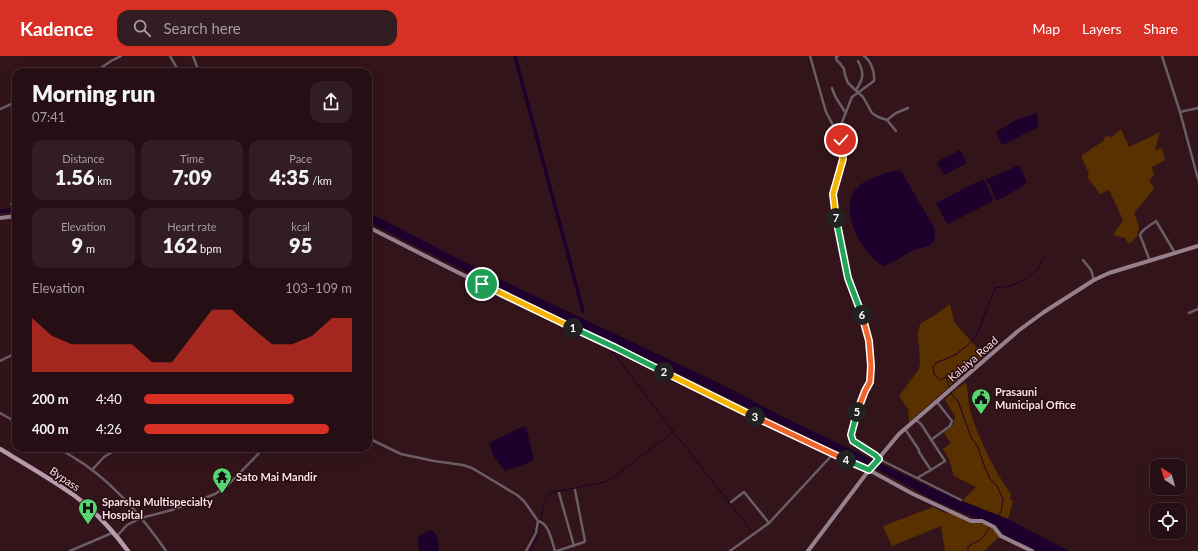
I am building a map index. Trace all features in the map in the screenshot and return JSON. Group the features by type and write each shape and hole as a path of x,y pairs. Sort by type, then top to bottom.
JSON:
{"main road":[{"path":"0,218 12,216"},
{"path":"372,229 673,377 833,454 870,469 913,494 971,520 982,521 994,527 1001,536 1032,551"},
{"name":"Kalaiya Road","path":"808,551 870,469 905,429 1018,331 1044,312 1094,280 1109,273 1198,246"},
{"name":"Bypass","path":"0,448 48,477 76,497 96,515 128,551"}],"street":[{"path":"101,68 121,56"},
{"path":"170,56 176,68"},
{"path":"193,56 198,68"},
{"path":"810,56 826,112 841,140 843,159 835,183 833,201 848,278 865,325 871,366 870,382 858,407 851,435 853,441 879,459 961,500"},
{"path":"838,56 836,57 837,61 844,69 848,83 866,101 872,113 887,120 896,131"},
{"path":"857,91 874,81 870,63 864,56"},
{"path":"1162,56 1180,112 1198,179"},
{"path":"838,132 845,112 852,97 857,91 863,76 862,68 858,62"},
{"path":"832,88 845,112"},
{"path":"0,109 12,104"},
{"path":"887,120 896,113 908,108"},
{"path":"1180,112 1198,108"},
{"path":"1150,261 1140,235 1141,232 1156,221 1176,253"},
{"path":"1083,260 1091,270 1094,280"},
{"path":"1189,313 1198,309"},
{"path":"0,361 12,355"},
{"path":"931,440 950,426 952,421 937,402"},
{"path":"0,413 12,420"},
{"path":"916,420 921,424 945,461 917,478"},
{"path":"905,429 931,470"},
{"path":"372,439 378,444 401,454 463,465 472,468 517,495 524,501 540,522 546,526 556,551 585,541 575,490"},
{"path":"64,452 92,470 116,492 141,518 166,551"},
{"path":"92,470 104,457 112,452"},
{"path":"70,551 114,534 127,524 141,518 172,510 215,494 235,479 260,452"},
{"path":"730,551 769,523 833,454"},
{"path":"731,502 744,492 769,523"},
{"path":"559,493 574,546"},
{"path":"526,551 540,522"}],"shaded area":[{"path":"1037,113 1038,127 1003,145 1001,144 996,132 1016,120"},
{"path":"1121,129 1129,147 1160,132 1155,150 1162,148 1165,160 1152,167 1154,175 1149,180 1154,189 1134,213 1139,227 1137,237 1129,244 1125,238 1113,235 1123,220 1110,192 1108,190 1100,194 1087,177 1089,174 1081,156 1103,141 1106,136 1112,137"},
{"path":"960,150 967,163 944,175 937,162"},
{"path":"1019,165 1027,182 1020,188 998,200 995,199 992,189 986,180"},
{"path":"894,171 901,171 935,229 935,237 934,241 929,246 916,249 883,266 867,252 860,241 854,230 850,207 852,196 858,187 875,177"},
{"path":"981,180 985,181 993,199 991,202 948,224 936,203"},
{"path":"372,214 476,268 725,386 779,415 942,493 1008,519 1069,551 1036,551 1002,534 989,522 965,514 934,500 875,468 836,451 455,266 372,224"},
{"path":"950,304 954,322 984,356 909,422 908,409 899,396 919,369 918,334 920,324"},
{"path":"966,382 970,410 977,431 987,454 1011,494 1010,499 1013,501 1008,519 962,501 976,487 954,476 949,459 943,449 951,443 944,433 953,425 955,416 945,400"},
{"path":"522,427 526,427 534,459 531,462 505,471 493,455 489,443"},
{"path":"933,507 969,522 984,524 991,527 1002,538 998,538 984,551 945,551 941,526 892,546 883,526"},
{"path":"430,530 434,531 438,539 439,551 419,551 418,537"}],"waterway":[{"path":"515,56 583,311"},
{"path":"0,211 12,210"},
{"path":"950,389 946,377 940,380 934,374 933,367 936,363 955,355 968,345 977,334 995,288 1011,286 1028,277 1038,269 1045,255"},
{"path":"613,352 618,341"},
{"path":"613,352 751,530"},
{"path":"951,392 958,401 971,437 978,447 990,479 997,486 1003,499 1001,512 998,516"},
{"path":"541,521 543,504 550,494 610,480 673,432"},
{"path":"530,551 536,539 540,524"},
{"path":"968,551 968,547 981,539 990,526"}],"place":[{"name":"Prasauni Municipal Office","path":"981,415"},
{"name":"Sato Mai Mandir","path":"222,494"},
{"name":"Sparsha Multispecialty Hospital","path":"88,525"}],"route":[{"path":"482,284 801,439 869,470 879,459 853,441 851,435 858,407 870,382 871,366 869,341 865,325 848,278 833,201 835,183 843,159 841,140"}]}
